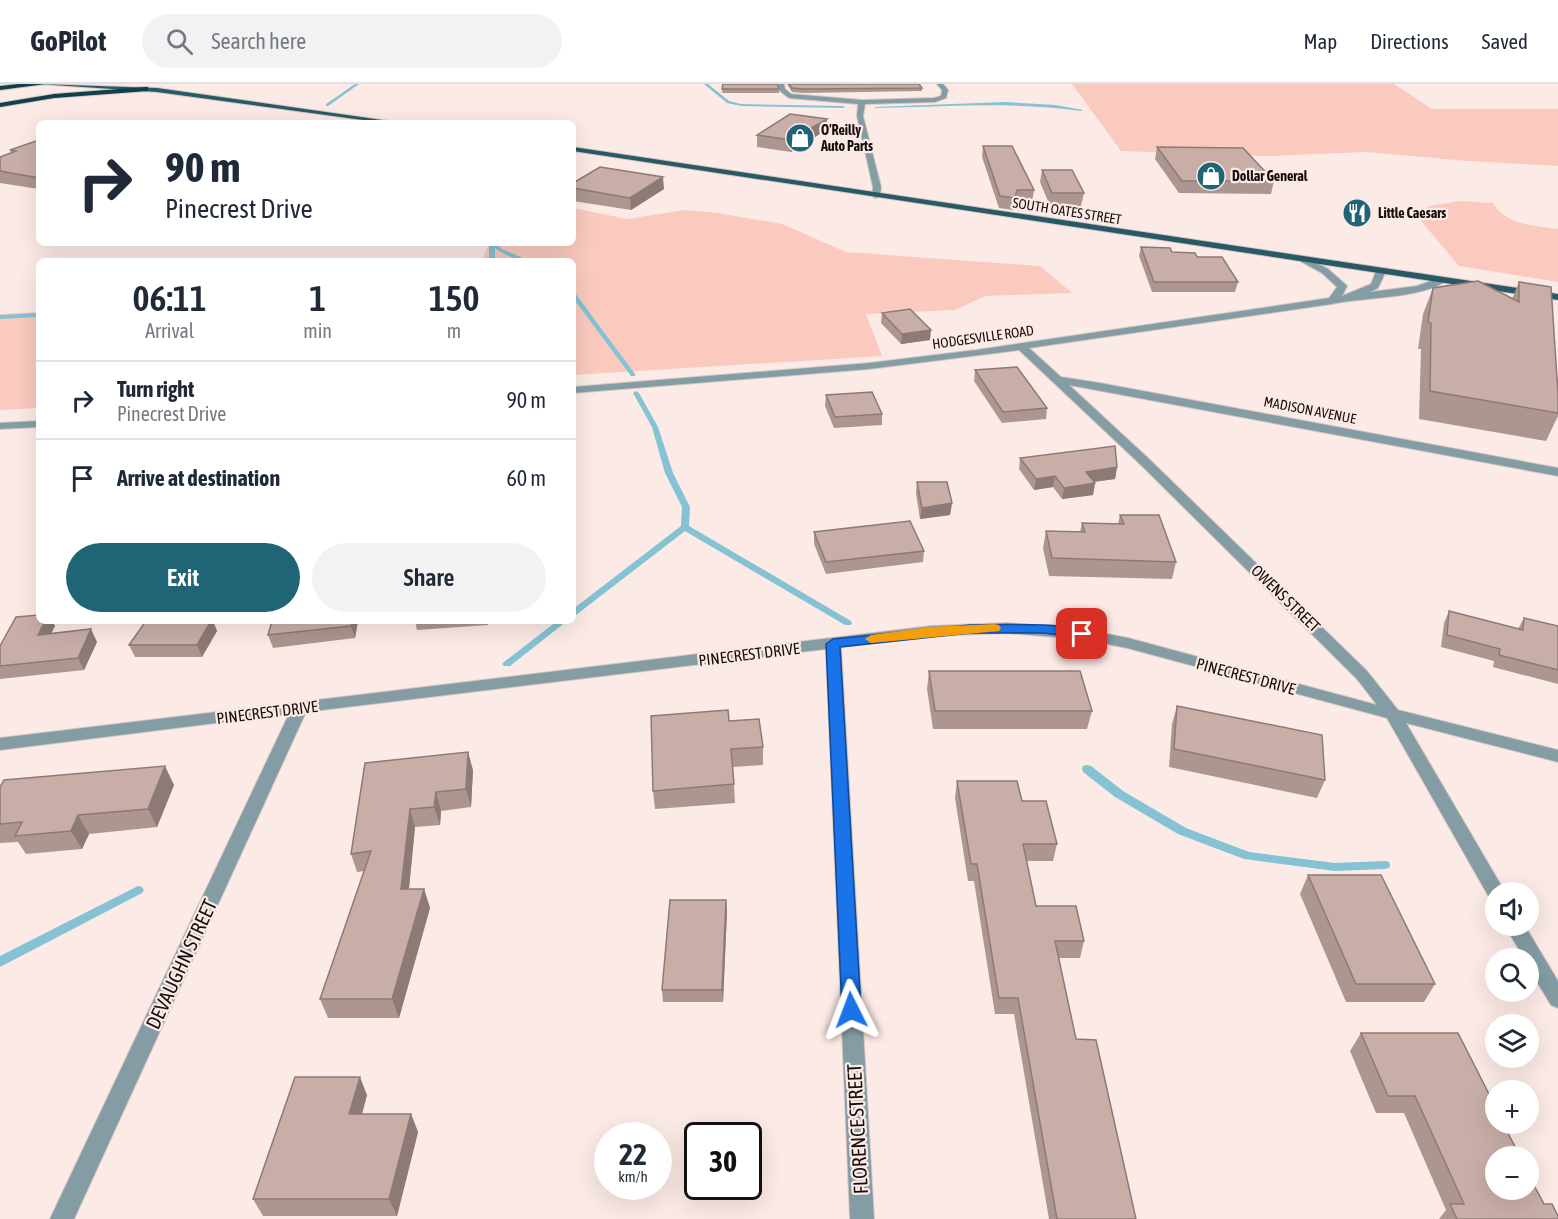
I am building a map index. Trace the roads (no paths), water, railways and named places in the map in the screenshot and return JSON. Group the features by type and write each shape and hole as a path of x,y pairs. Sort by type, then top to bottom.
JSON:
{"highway":[{"path":"0,88 11,84"},
{"path":"0,88 42,84"},
{"path":"0,99 42,84"},
{"path":"132,84 145,89"},
{"path":"0,105 54,96 145,89"}],"main road":[{"path":"42,84 145,89 378,120"},
{"name":"SOUTH OATES STREET","path":"576,149 1558,297"}],"street":[{"path":"781,84 782,90 789,96 862,102 935,100 944,96 945,90 940,84"},
{"path":"862,102 860,116 878,187 876,196"},
{"path":"1303,259 1325,270 1342,286 1340,293 1332,301"},
{"name":"HODGESVILLE ROAD","path":"576,390 869,366 1022,347 1350,298 1367,292 1375,286 1381,271"},
{"path":"1350,298 1419,289 1442,280"},
{"name":"OWENS STREET","path":"1022,347 1320,631 1362,675 1392,713 1490,882"},
{"name":"MADISON AVENUE","path":"1056,380 1100,386 1558,472"},
{"path":"0,426 36,424"},
{"name":"PINECREST DRIVE","path":"0,744 941,631 1007,627 1044,629 1128,644 1285,687 1558,756"},
{"name":"FLORENCE STREET","path":"833,644 862,1219"},
{"name":"DEVAUGHN STREET","path":"62,1219 300,708"},
{"path":"1521,936 1558,999"}],"waterway":[{"path":"327,105 357,84"},
{"path":"706,84 728,102 741,105 843,107"},
{"path":"876,107 1004,103 1081,110"},
{"path":"492,246 492,258"},
{"path":"495,246 520,258"},
{"path":"576,298 633,375"},
{"path":"0,317 36,315"},
{"path":"636,393 655,427 669,473 686,507 685,527"},
{"path":"576,611 685,527"},
{"path":"685,527 848,623"},
{"path":"507,664 559,624"},
{"path":"1087,769 1119,794 1182,831 1248,856 1335,867 1385,865"},
{"path":"0,962 138,890"}],"place":[{"name":"O'Reilly Auto Parts","path":"800,138"},
{"name":"Dollar General","path":"1211,176"},
{"name":"Little Caesars","path":"1357,213"}]}
